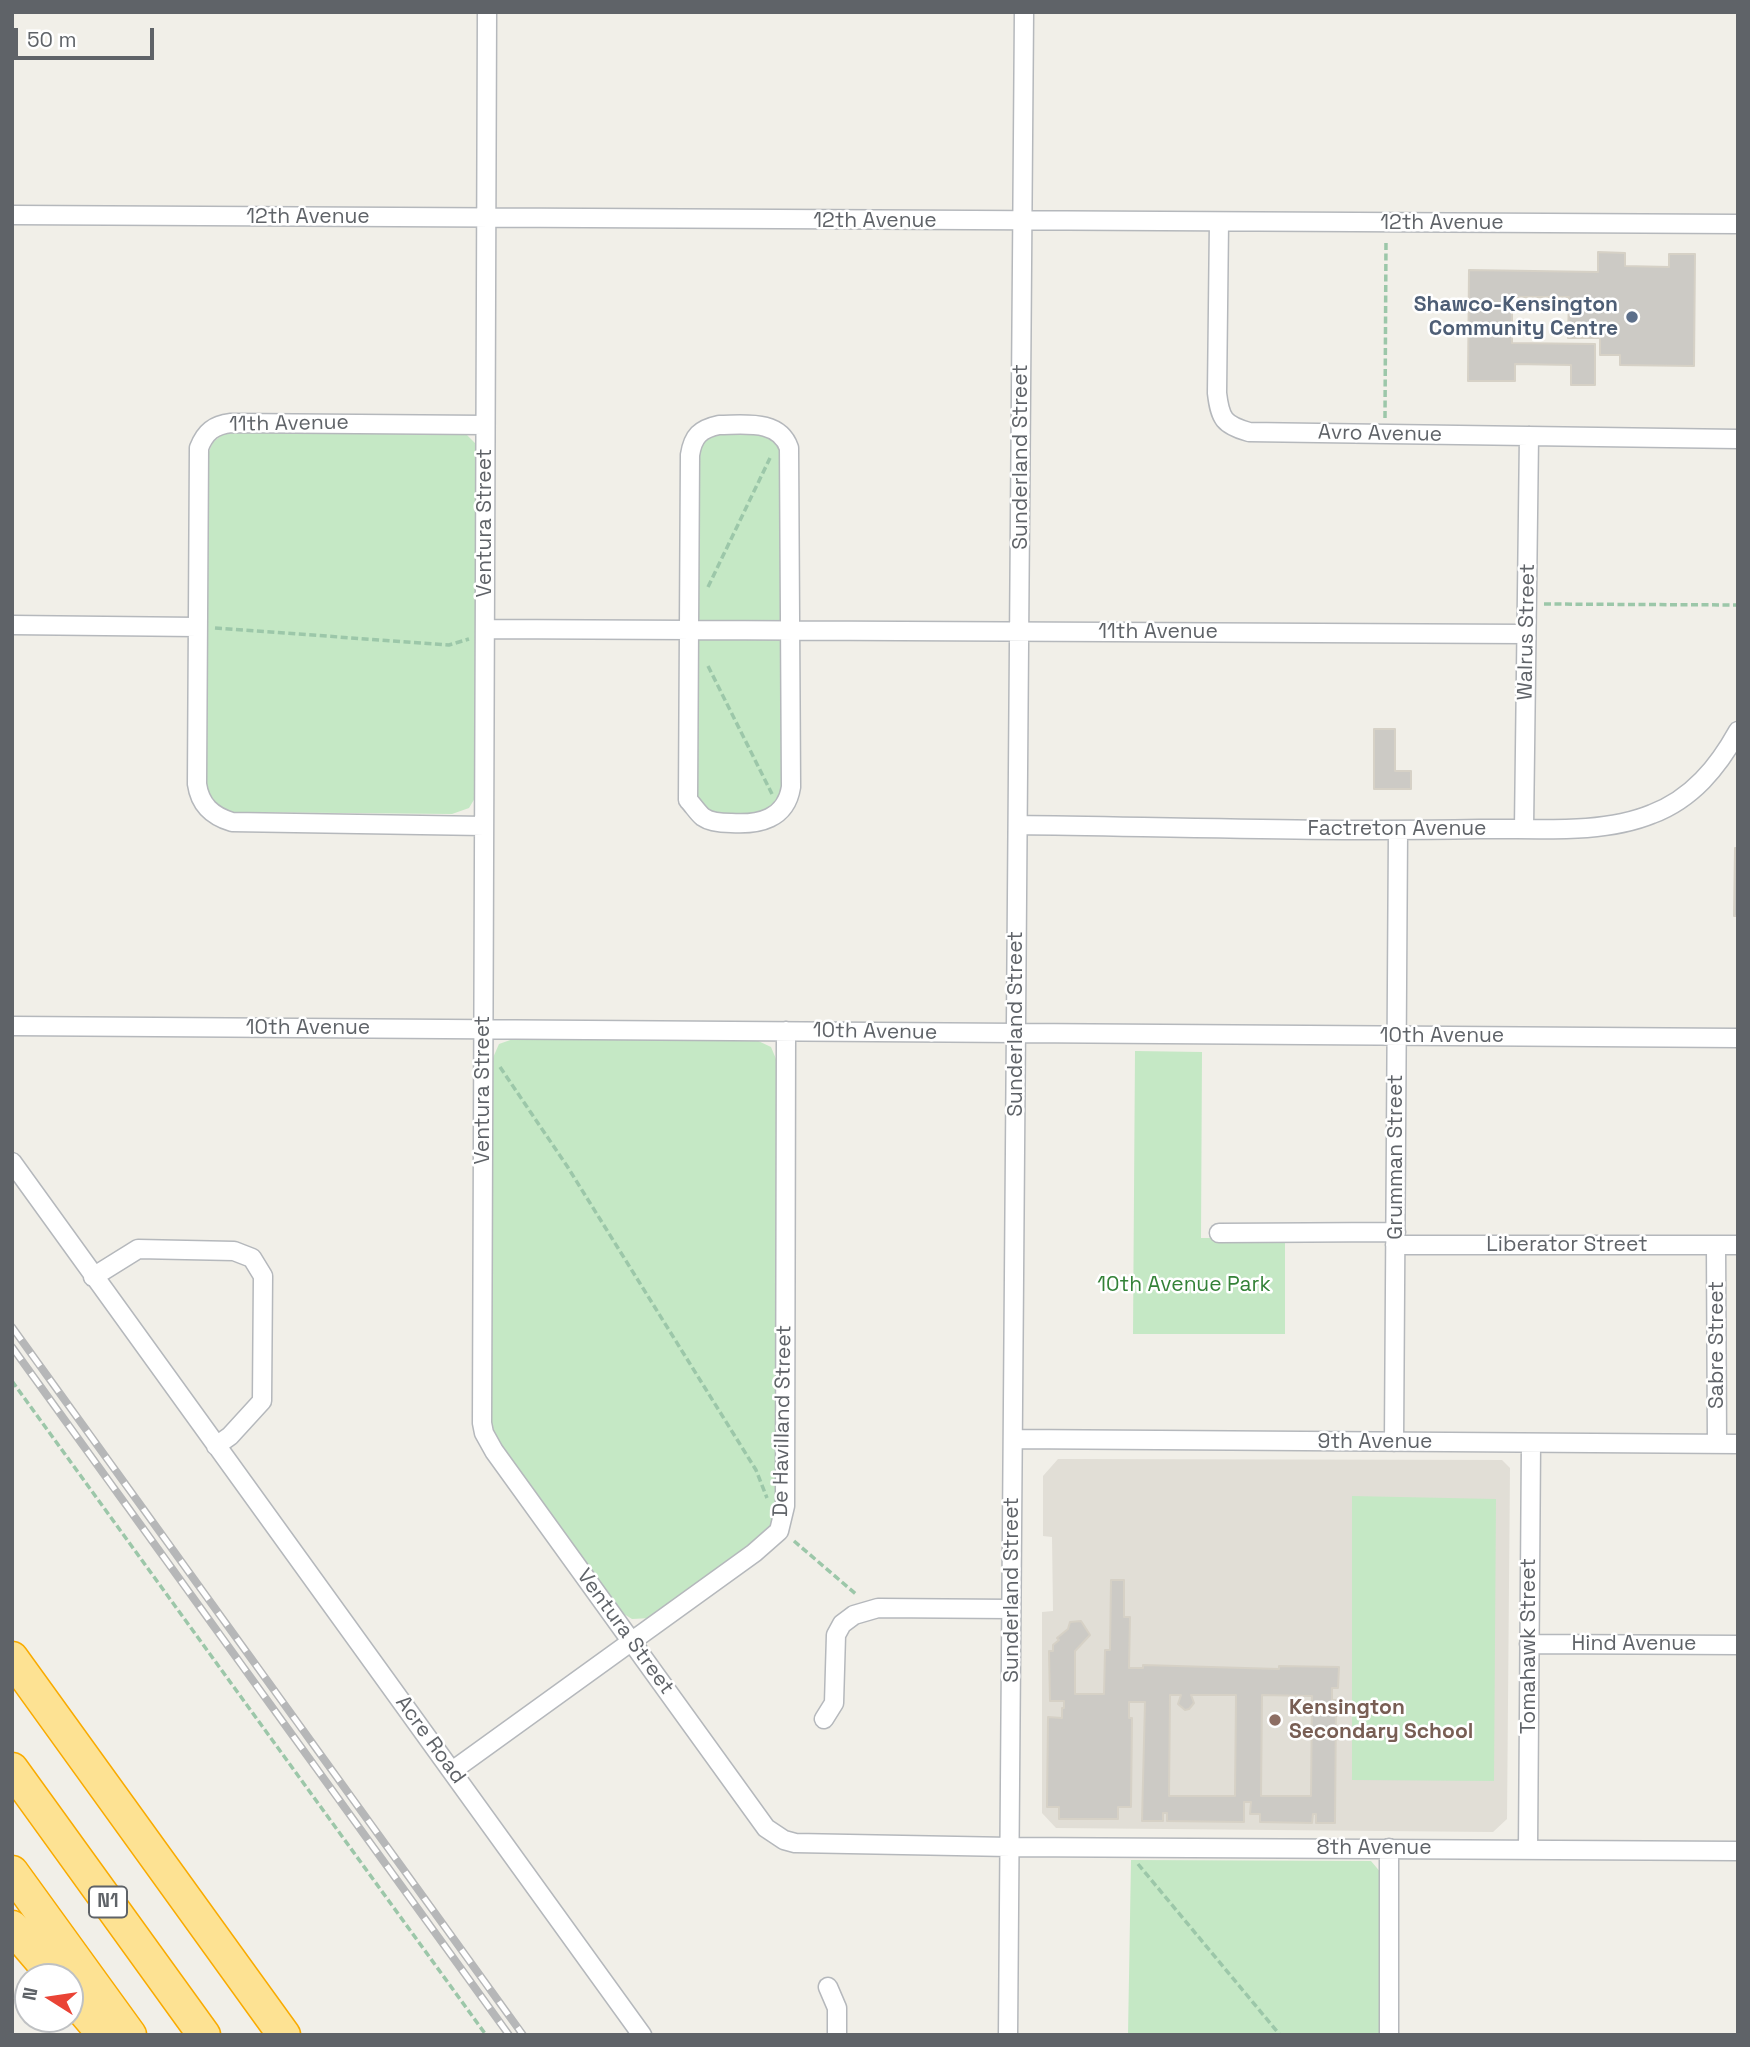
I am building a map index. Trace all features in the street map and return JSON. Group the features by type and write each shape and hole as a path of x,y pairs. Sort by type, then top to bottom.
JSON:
{"highway":[{"path":"12,1644 134,1827"},
{"path":"12,1658 284,2035"},
{"name":"N1","path":"12,1769 204,2035"},
{"path":"12,1872 130,2035"},
{"path":"12,1927 43,1963"},
{"path":"84,2011 104,2035"}],"street":[{"name":"Ventura Street","path":"487,12 484,1433 494,1451 766,1828 784,1840 795,1843 1010,1847"},
{"name":"Sunderland Street","path":"1008,2035 1024,12"},
{"name":"12th Avenue","path":"12,215 1738,224"},
{"name":"Avro Avenue","path":"1219,222 1217,393 1222,418 1233,428 1250,432 1738,439"},
{"name":"11th Avenue","path":"484,826 232,822 216,816 204,804 197,785 197,627 200,449 203,438 210,429 231,423 485,425"},
{"path":"719,425 766,426 775,429 786,440 789,448 789,630 789,796 774,817 758,823 740,824 704,818 688,800 690,456 692,441 703,429 719,425"},
{"name":"Walrus Street","path":"1524,828 1529,436"},
{"path":"12,625 197,627"},
{"name":"11th Avenue","path":"485,629 1527,634"},
{"name":"Factreton Avenue","path":"1018,825 1398,831 1623,824 1654,814 1701,784 1722,758 1738,731"},
{"name":"Grumman Street","path":"1394,1442 1398,831"},
{"name":"10th Avenue","path":"12,1026 483,1038 786,1031 1738,1038"},
{"name":"De Havilland Street","path":"452,1771 754,1553 779,1531 785,1506 786,1031"},
{"name":"Acre Road","path":"12,1162 642,2035"},
{"name":"Liberator Street","path":"1219,1233 1738,1245"},
{"name":"Sabre Street","path":"1716,1245 1717,1444"},
{"path":"93,1277 138,1249 234,1251 251,1258 263,1276 262,1401 230,1436 216,1446"},
{"name":"9th Avenue","path":"1013,1439 1738,1444"},
{"name":"Tomahawk Street","path":"1528,1850 1531,1443"},
{"path":"824,1719 834,1703 836,1635 842,1624 854,1615 878,1608 1012,1609"},
{"name":"Hind Avenue","path":"1530,1644 1738,1645"},
{"name":"8th Avenue","path":"1010,1847 1738,1851"},
{"path":"1389,1848 1389,2035"},
{"path":"828,1987 836,2008 837,2035"}],"path":[{"path":"1385,434 1386,223"},
{"path":"1527,603 1738,605"},
{"path":"197,627 449,645 475,638 485,629"},
{"path":"483,1038 567,1166 756,1470 779,1531 859,1597"},
{"path":"12,1381 486,2035"},
{"path":"1126,1847 1280,2035"}],"shaded area":[{"name":"Kensington Secondary School","path":"1058,1459 1502,1460 1510,1468 1507,1819 1493,1832 1056,1828 1042,1813 1042,1612 1053,1611 1052,1537 1043,1536 1043,1476"}],"green space":[{"path":"703,429 781,435 791,787 780,811 721,823 688,800 690,455"},
{"path":"226,432 461,433 477,445 478,793 469,808 452,814 230,812 213,804 206,787 208,454 213,442"},
{"path":"516,1038 754,1039 771,1047 779,1066 775,1517 772,1528 762,1538 651,1618 632,1619 619,1611 497,1441 491,1428 492,1060 499,1044"},
{"name":"10th Avenue Park","path":"1135,1051 1202,1052 1201,1238 1285,1238 1285,1334 1133,1334"},
{"path":"1352,1496 1496,1499 1494,1781 1352,1780"},
{"path":"1131,1860 1371,1861 1382,1874 1382,2035 1128,2035"}],"building":[{"name":"Shawco-Kensington Community Centre","path":"1598,252 1625,253 1625,266 1669,267 1669,254 1695,254 1694,366 1620,365 1620,355 1600,355 1600,338 1568,338 1569,297 1512,297 1512,343 1595,344 1595,385 1571,385 1571,365 1515,364 1515,381 1468,381 1469,270 1598,272"},
{"path":"1374,729 1395,729 1395,771 1411,771 1411,789 1374,789"},
{"path":"1735,848 1738,848 1738,916 1734,916"},
{"path":"1111,1580 1124,1580 1124,1617 1130,1617 1129,1668 1143,1668 1143,1665 1279,1669 1279,1666 1339,1667 1338,1688 1332,1688 1332,1700 1336,1700 1335,1823 1316,1823 1316,1814 1313,1814 1312,1823 1260,1822 1260,1814 1250,1814 1251,1802 1244,1802 1244,1822 1167,1821 1167,1813 1163,1813 1163,1821 1142,1821 1145,1702 1129,1702 1129,1718 1132,1718 1131,1807 1118,1807 1118,1819 1059,1819 1059,1807 1047,1807 1048,1717 1062,1718 1064,1701 1050,1701 1049,1651 1053,1651 1053,1645 1059,1640 1057,1638 1068,1629 1070,1622 1081,1621 1090,1635 1075,1651 1075,1694 1104,1694 1105,1650 1110,1650","holes":["1170,1695 1181,1695 1178,1704 1185,1710 1194,1703 1191,1695 1236,1695 1235,1796 1169,1796","1262,1695 1312,1696 1311,1796 1261,1796"]}],"railway":[{"path":"12,1327 523,2035"},
{"path":"12,1347 509,2035"}],"place":[{"name":"Shawco-Kensington Community Centre","path":"1632,317"},
{"name":"Kensington Secondary School","path":"1275,1720"}]}
